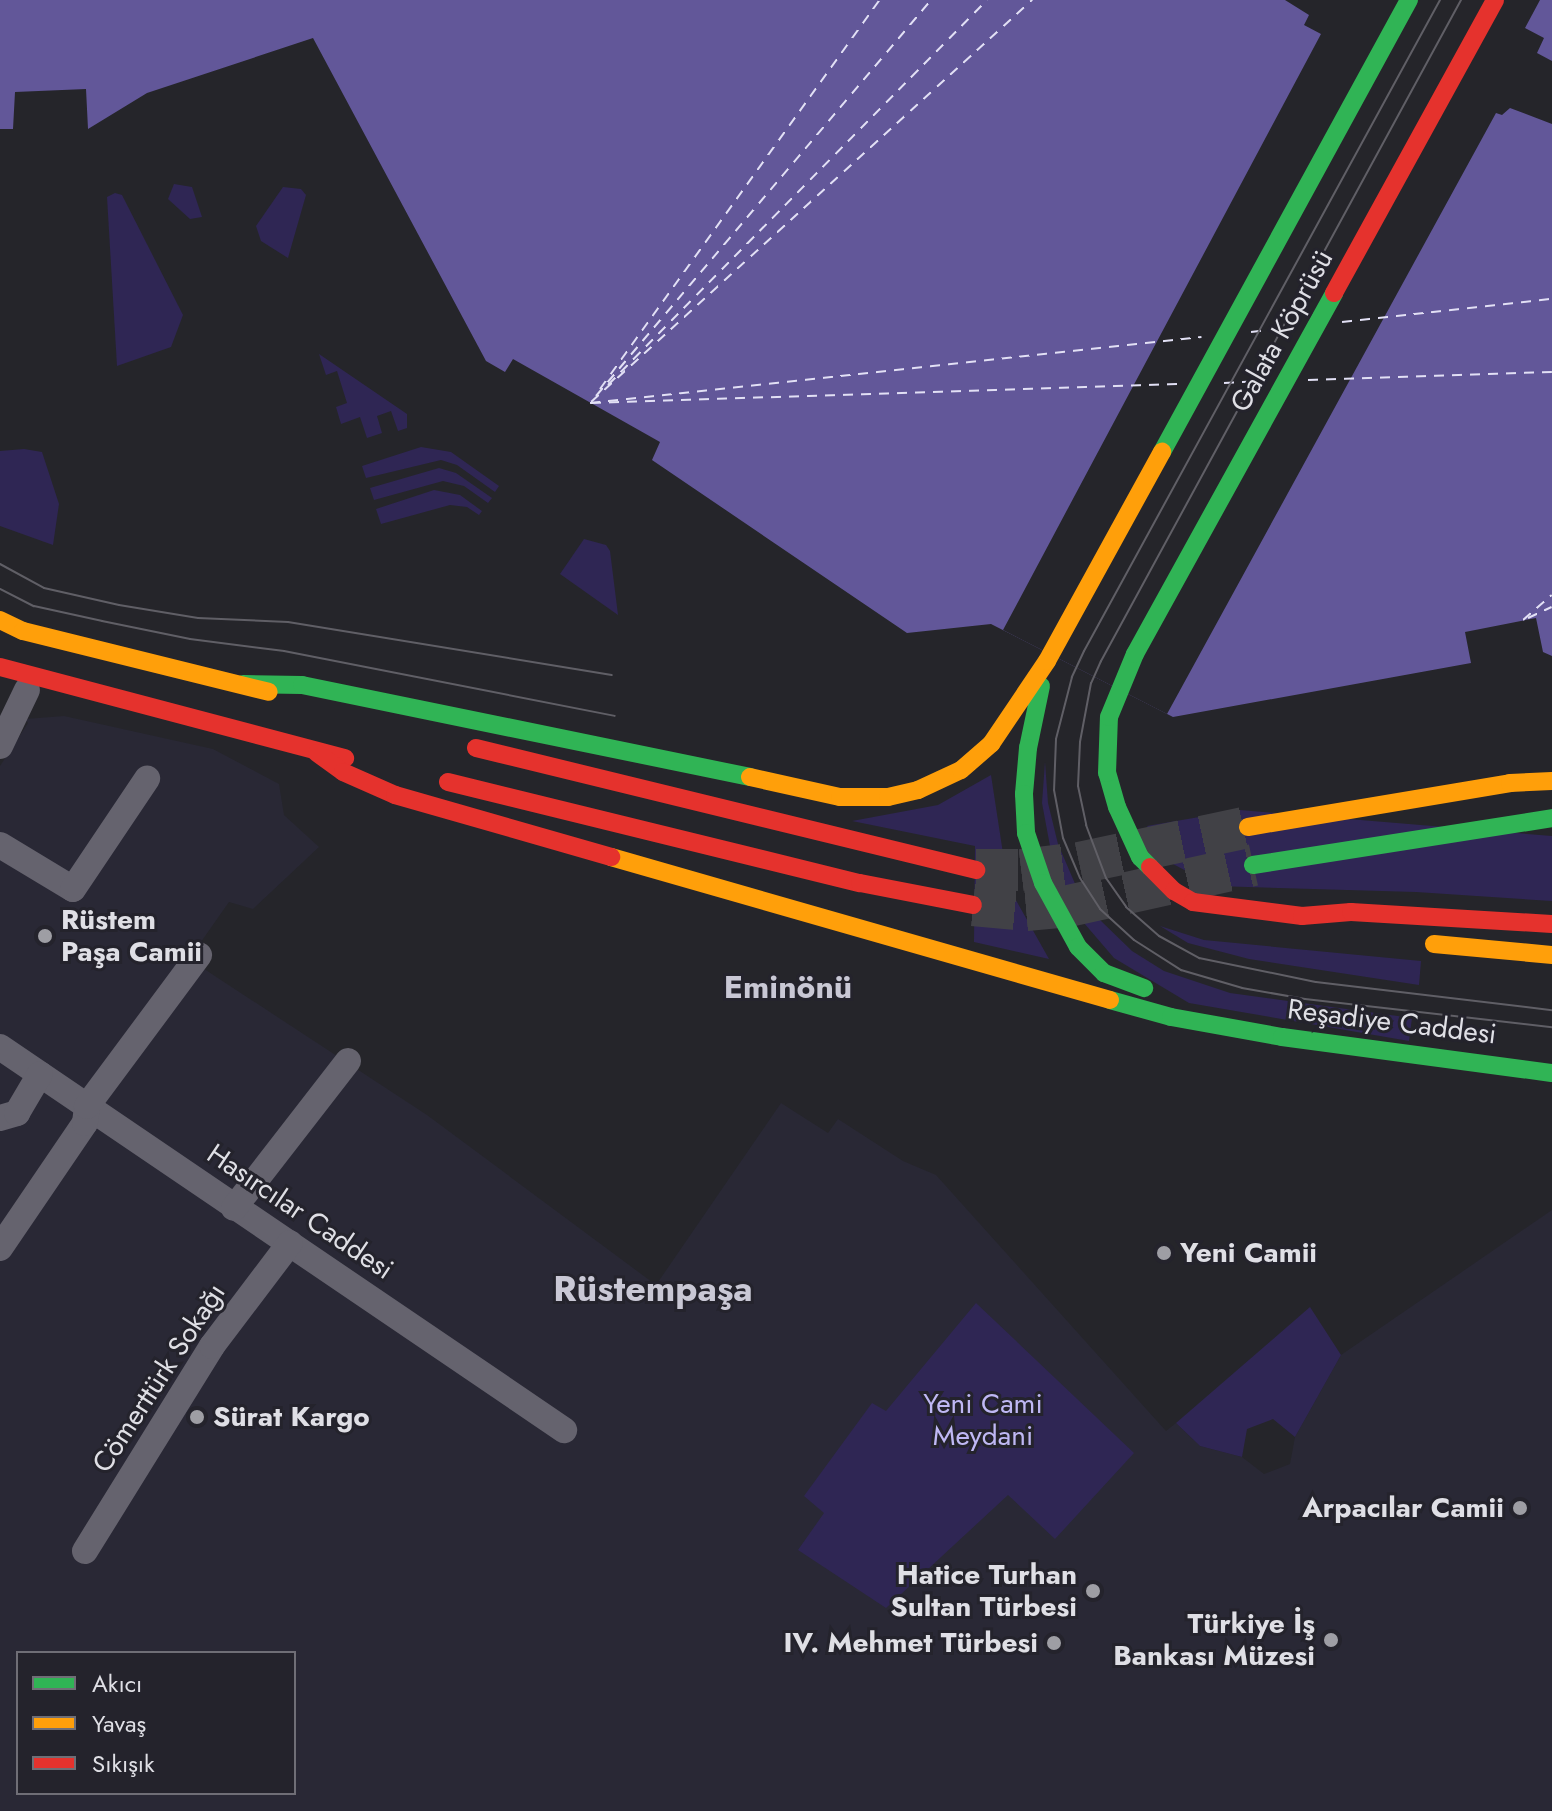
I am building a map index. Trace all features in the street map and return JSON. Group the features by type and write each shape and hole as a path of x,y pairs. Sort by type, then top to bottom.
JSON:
{"main road":[{"name":"Galata Köprüsü","path":"1047,661 1409,0"},
{"name":"Galata Köprüsü","path":"1302,916 1193,902 1164,883 1140,857 1117,807 1107,773 1109,717 1118,689 1495,0"},
{"path":"0,620 23,631 243,684 335,712"},
{"path":"243,684 302,685 680,761 840,797 888,797 939,781 978,757 1047,661"},
{"path":"1047,661 1028,748 1024,794 1026,833 1043,883 1078,947 1104,973 1152,991 1225,1027"},
{"path":"0,667 317,753 368,761"},
{"path":"455,743 976,870"},
{"name":"Reşadiye Caddesi","path":"317,753 343,772 395,795 1171,1017 1552,1073"},
{"path":"424,776 712,844 860,883 973,905"},
{"path":"1248,827 1510,783 1552,781"},
{"path":"1253,865 1552,818"},
{"path":"1302,916 1351,912 1552,924"},
{"path":"1302,916 1351,932"},
{"path":"1422,943 1552,955"}],"street":[{"path":"0,746 27,690"},
{"path":"0,845 73,889 147,779"},
{"path":"0,1248 85,1123 87,1106 199,955"},
{"name":"Hasırcılar Caddesi","path":"0,1047 564,1430"},
{"path":"234,1208 348,1061"},
{"path":"0,1118 17,1113 40,1074"},
{"name":"Cömerttürk Sokağı","path":"85,1551 212,1346 290,1243"}],"shaded area":[{"path":"0,0 1552,0 1552,656 1543,652 1536,618 1465,632 1471,663 1173,717 991,624 907,633 652,460 660,442 513,359 505,372 486,361 313,38 147,93 88,129 86,89 15,92 13,129 0,129"},
{"path":"64,716 213,749 279,784 284,815 319,847 253,909 229,902 189,959 427,1115 656,1285 781,1103 828,1133 838,1119 903,1161 936,1175 1166,1431 1176,1423 1200,1446 1242,1457 1264,1474 1290,1464 1295,1437 1341,1355 1552,1210 1552,1811 0,1811 0,766 28,723 25,719"}],"green space":[{"path":"174,184 192,187 202,217 190,219 168,199"},
{"path":"283,187 301,189 306,195 288,258 261,241 256,226"},
{"path":"115,193 122,195 183,315 171,347 117,366 107,197"},
{"path":"319,354 407,414 407,428 398,431 391,411 377,416 382,433 367,438 360,417 341,424 336,407 347,403 337,371 326,375"},
{"path":"421,447 451,452 499,486 495,492 457,465 441,460 366,478 362,466"},
{"path":"24,449 42,452 59,504 53,545 0,526 0,451"},
{"path":"439,468 456,473 492,498 488,503 464,486 443,481 374,500 370,488"},
{"path":"434,490 460,495 482,511 479,515 467,507 450,505 381,524 376,509"},
{"path":"584,539 606,545 610,551 618,615 560,574"},
{"path":"1045,762 1048,803 1058,844 1076,886 1098,918 1132,951 1164,971 1230,993 1412,1018 1409,1041 1189,1003 1114,958 1084,923 1064,884 1050,846 1042,803"},
{"path":"991,775 1008,886 1049,959 974,942 975,846 852,821 938,805"},
{"path":"1240,810 1552,836 1552,901 1416,892 1215,886 1173,864 1147,826"},
{"path":"1160,926 1204,940 1421,961 1419,985 1249,959 1188,943"},
{"name":"Yeni Cami Meydani","path":"976,1303 1134,1453 1055,1539 1008,1495 886,1608 798,1550 824,1513 804,1496 872,1403 886,1411"},
{"path":"1310,1307 1341,1355 1295,1437 1273,1419 1247,1429 1242,1457 1200,1446 1176,1423"}],"pier":[{"path":"1285,0 1540,0 1525,28 1544,38 1537,53 1552,61 1552,124 1510,108 1502,115 1496,113 1167,714 1003,630 1321,34 1304,25 1309,15"}],"ferry route":[{"path":"600,389 880,0"},
{"path":"596,396 931,0"},
{"path":"608,385 987,0"},
{"path":"591,402 1032,0"},
{"path":"1342,322 1552,299"},
{"path":"1251,332 1292,327"},
{"path":"1177,384 590,403 1201,337"},
{"path":"1308,380 1552,372"},
{"path":"1224,383 1261,381"},
{"path":"1523,620 1552,595"},
{"path":"1528,618 1552,607"}],"tunnel":[{"path":"976,870 1021,870 1079,863 1248,827"},
{"path":"973,905 1026,910 1064,907 1253,865"}],"tram line":[{"path":"1440,0 1084,651 1072,677 1056,739 1054,790 1063,838 1080,878 1100,909 1134,940 1181,970 1242,988 1305,999 1552,1027"},
{"path":"1461,0 1101,661 1091,683 1080,742 1078,786 1086,825 1106,878 1126,907 1159,936 1199,958 1316,982 1552,1010"},
{"path":"0,564 44,588 119,605 198,618 288,622 612,675"},
{"path":"0,589 34,606 102,621 190,639 284,651 615,716"}],"traffic: fast":[{"path":"1162,452 1409,0"},
{"path":"1150,867 1140,857 1117,807 1107,773 1109,717 1135,654 1334,293"},
{"path":"243,684 302,685 750,777"},
{"path":"1041,686 1028,748 1024,794 1026,833 1043,883 1078,947 1104,973 1144,988"},
{"path":"1253,865 1552,818"},
{"path":"1110,1000 1171,1017 1282,1037 1552,1073"}],"traffic: slow":[{"path":"750,777 840,797 888,797 918,790 961,770 991,744 1047,661 1162,452"},
{"path":"0,620 23,631 269,692"},
{"path":"1248,827 1510,783 1552,781"},
{"path":"611,857 1110,1000"},
{"path":"1434,944 1552,955"}],"traffic: jam":[{"path":"1334,293 1495,0"},
{"path":"0,667 345,758"},
{"path":"476,748 976,870"},
{"path":"317,753 343,772 395,795 611,857"},
{"path":"448,782 860,883 973,905"},
{"path":"1150,867 1174,891 1193,902 1302,916 1351,912 1552,924"}],"place":[{"name":"Rüstem Paşa Camii","path":"45,936"},
{"name":"Yeni Camii","path":"1164,1253"},
{"name":"Sürat Kargo","path":"197,1417"},
{"name":"Arpacılar Camii","path":"1520,1508"},
{"name":"Hatice Turhan Sultan Türbesi","path":"1093,1591"},
{"name":"Türkiye İş Bankası Müzesi","path":"1331,1640"},
{"name":"IV. Mehmet Türbesi","path":"1054,1643"}],"district":[{"name":"Eminönü","path":"788,987"},
{"name":"Rüstempaşa","path":"653,1289"}]}
